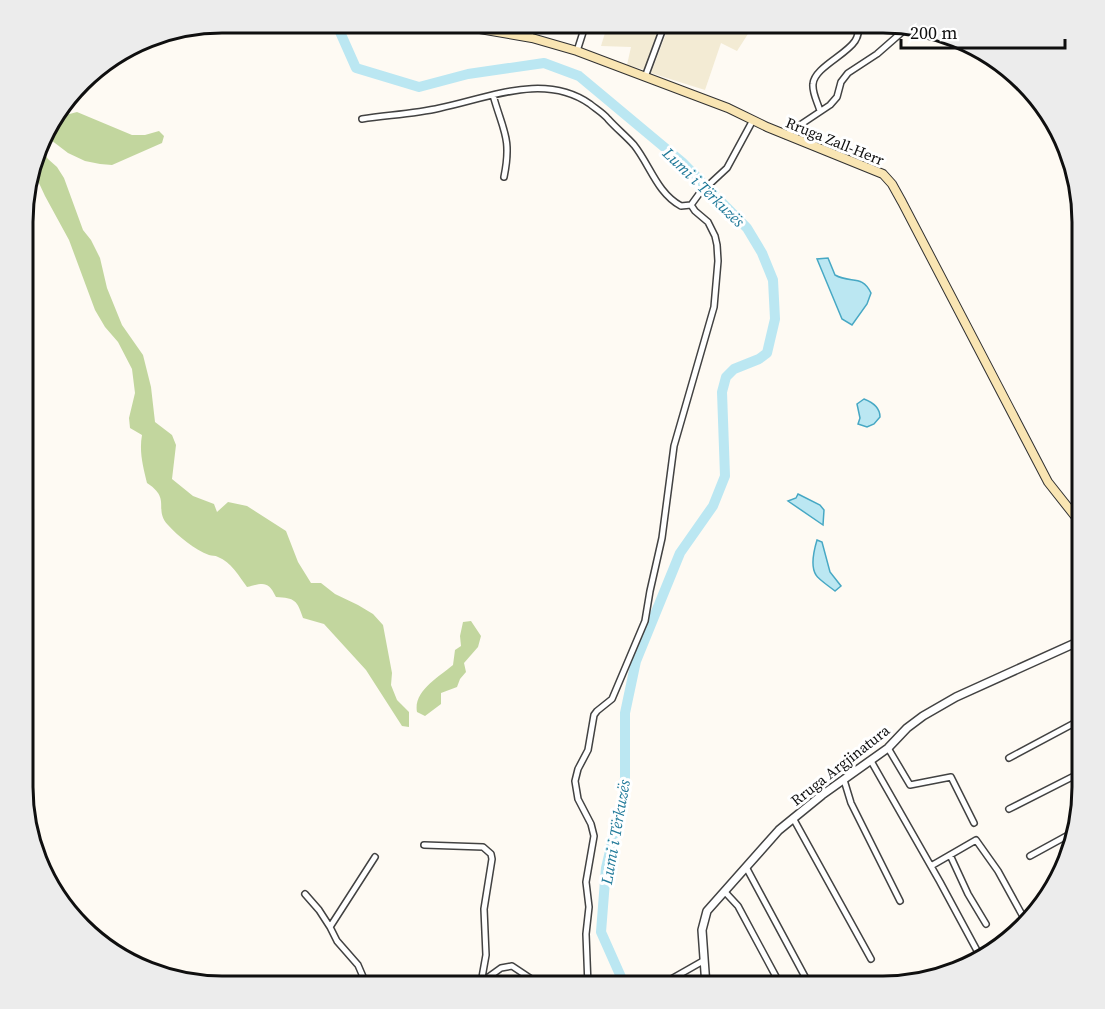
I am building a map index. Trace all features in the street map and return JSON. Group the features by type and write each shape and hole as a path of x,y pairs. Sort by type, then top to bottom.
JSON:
{"main road":[{"name":"Rruga Zall-Herr","path":"503,33 532,38 577,51 716,103 785,135 877,171 888,178 977,343 1048,482 1072,512"}],"street":[{"path":"577,51 583,33"},
{"path":"645,77 661,33"},
{"path":"820,111 813,86 816,75 851,46 858,33"},
{"path":"785,135 834,101 841,82 848,73 877,54 900,34"},
{"path":"362,119 426,111 508,91 539,88 571,94 581,98 607,116 632,143 668,196 681,206 692,205"},
{"path":"493,95 509,150 504,177"},
{"path":"692,205 699,194 728,168 753,120"},
{"path":"588,976 586,925 589,907 586,882 594,836 591,824 578,799 576,775 588,750 594,715 601,707 610,703 615,694 645,621 662,538 675,446 714,308 717,245 708,222 695,211 692,205"},
{"name":"Rruga Argjinatura","path":"705,976 702,930 704,916 710,906 764,846 793,818 888,748 913,722 936,707 1072,645"},
{"path":"1009,758 1072,724"},
{"path":"888,748 910,785 951,777 974,823"},
{"path":"871,761 977,951"},
{"path":"1009,809 1072,778"},
{"path":"843,780 851,803 900,901"},
{"path":"793,818 871,959"},
{"path":"1030,856 1066,836"},
{"path":"931,866 976,840 998,871 1022,915"},
{"path":"424,845 483,847 491,854 484,909 486,956 480,976"},
{"path":"950,855 968,894 986,924"},
{"path":"330,927 375,857"},
{"path":"746,867 805,976"},
{"path":"725,892 738,906 776,976"},
{"path":"305,894 323,915 337,940 358,965 363,976"},
{"path":"677,976 703,961"},
{"path":"490,976 501,968 512,966 527,976"}],"shaded area":[{"path":"605,33 660,33 645,70 627,65 631,47 601,46"},
{"path":"666,33 749,33 737,51 721,43 705,90 651,73"}],"green space":[{"path":"77,112 132,135 145,135 159,131 164,136 162,143 112,165 85,161 68,153 51,140 67,115"},
{"path":"45,155 64,178 83,230 100,258 107,288 122,325 143,355 151,387 155,422 172,435 176,445 172,479 193,496 214,504 217,512 228,502 247,506 286,531 298,562 311,583 321,583 335,594 373,614 383,625 392,673 391,685 397,700 409,712 409,727 402,726 366,670 324,624 303,618 294,601 276,597 268,585 247,587 227,562 217,556 204,553 168,525 162,514 159,494 147,483 141,453 142,435 130,428 129,418 135,393 132,369 118,342 105,327 95,310 69,240 38,180"},
{"path":"471,621 481,636 478,647 464,663 466,672 457,687 441,693 441,704 425,716 417,712 419,697 423,691 453,665 455,650 461,646 460,636 463,622"}],"water":[{"path":"828,258 835,275 864,283 871,293 867,304 852,325 842,319 817,259"},
{"path":"864,399 875,405 880,413 880,417 874,424 867,427 858,424 860,418 857,404"},
{"path":"798,494 820,505 824,510 823,525 788,501 796,498"},
{"path":"817,540 822,542 830,572 841,586 835,591 819,579 814,571 813,558"}],"waterway":[{"name":"Lumi i Tërkuzës","path":"340,33 356,68 419,87 468,74 544,63 579,76 682,162 747,228 762,253 773,280 775,319 767,353 759,359 734,369 726,377 722,392 725,476 713,506 680,553 636,661 625,713 625,778 622,801 606,868 601,932 621,976"}]}
